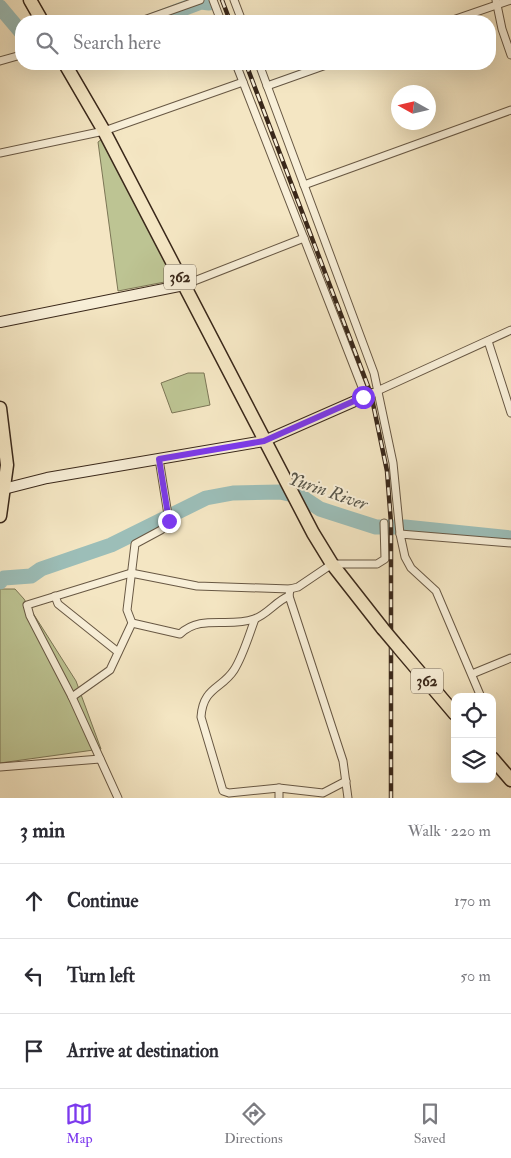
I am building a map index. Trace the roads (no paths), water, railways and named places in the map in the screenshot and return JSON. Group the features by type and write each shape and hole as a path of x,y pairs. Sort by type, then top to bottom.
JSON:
{"highway":[{"path":"30,0 39,15"},
{"name":"362","path":"68,70 104,132 264,441 332,564 451,709"},
{"path":"0,408 7,465 2,490 0,516"},
{"path":"496,763 511,780"}],"street":[{"path":"158,15 200,0"},
{"path":"213,0 219,15"},
{"path":"234,0 240,15"},
{"path":"465,15 496,3 511,0"},
{"path":"496,3 511,54"},
{"path":"0,60 15,56"},
{"path":"238,70 362,388 371,394"},
{"path":"261,70 304,185 393,463 400,534 405,557 411,568 436,592 479,693"},
{"path":"267,86 312,70"},
{"path":"0,153 104,132 243,82"},
{"path":"304,185 511,110"},
{"path":"0,322 184,285 304,238"},
{"path":"2,490 47,478 264,441 511,330"},
{"path":"488,341 511,413"},
{"path":"72,697 110,670 132,623 127,610 135,544 161,530 169,521 159,459"},
{"path":"346,781 322,793 279,788 229,793 223,790 201,717 201,709 211,690 234,672 255,619 289,592 332,564 377,564 382,562 384,559 384,522"},
{"path":"400,534 511,543"},
{"path":"118,798 72,697 30,616 27,605 131,573 198,586 289,592"},
{"path":"289,592 343,761 348,798"},
{"path":"55,596 58,604 118,652"},
{"path":"132,623 180,634 190,625 255,619"},
{"path":"472,674 511,658"},
{"path":"0,767 100,759"},
{"path":"279,788 279,798"}],"waterway":[{"path":"167,15 201,2 209,3"},
{"path":"0,7 15,25"},
{"name":"Yurin River","path":"0,582 4,578 31,576 41,569 111,545 206,498 233,493 280,492 302,497 320,509 376,527 405,527 511,538"}],"railway":[{"path":"222,0 228,15"},
{"path":"248,70 371,394 387,471 391,523 391,798"}]}
